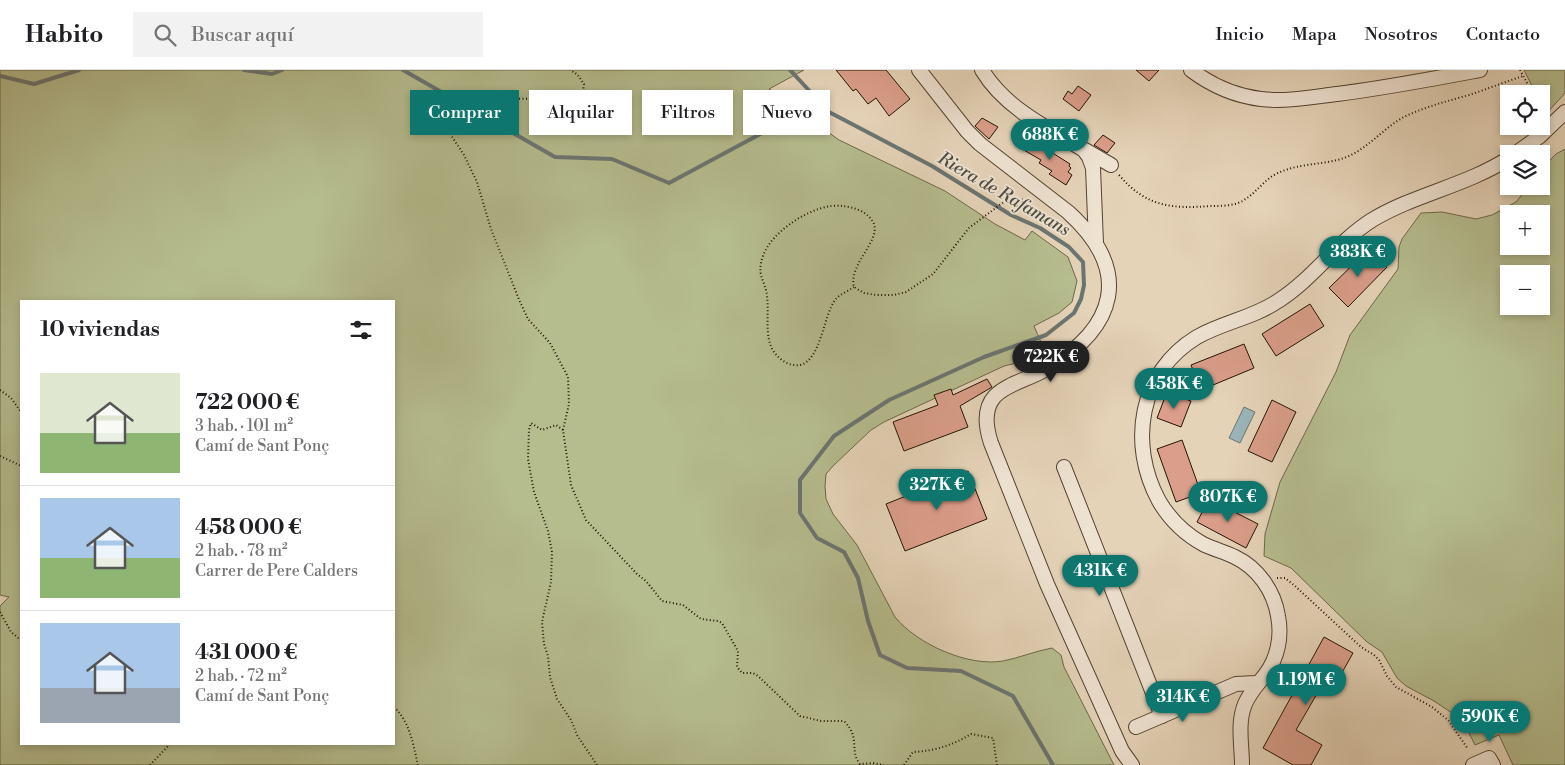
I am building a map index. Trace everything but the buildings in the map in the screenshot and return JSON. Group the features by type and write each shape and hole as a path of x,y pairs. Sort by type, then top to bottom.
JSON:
{"street":[{"path":"919,70 967,131 980,144 1081,223 1096,243 1107,266 1110,285 1107,302 1100,320 1090,334 1066,356 1046,369 995,396 988,412 986,428 1047,584 1122,751 1132,765"},
{"path":"982,70 991,84 1010,104 1111,165"},
{"path":"1191,70 1218,86 1241,95 1260,99 1284,100 1382,88 1480,70"},
{"path":"1528,145 1540,136 1565,112"},
{"path":"1084,150 1093,168 1096,243"},
{"path":"1244,762 1240,734 1246,702 1256,683 1265,675 1277,651 1280,632 1276,606 1262,579 1252,568 1238,558 1202,543 1184,530 1164,509 1154,490 1145,465 1141,432 1144,412 1158,375 1178,351 1198,336 1258,313 1281,300 1371,221 1404,204 1484,172 1500,163"},
{"path":"1064,467 1162,716"},
{"path":"1136,727 1236,684 1256,683"},
{"path":"1218,692 1241,697 1246,702"},
{"path":"1473,765 1490,758 1493,765"}],"path":[{"path":"570,70 584,84 582,97 578,101 565,103 533,99 492,99 457,94 446,96 440,106 441,120 464,155 477,182 491,228 528,319 550,343 568,377 569,404 563,430 571,485 586,520 662,600 683,605 701,619 722,623 738,652 737,667 742,673 752,673 758,676 800,716 821,721 844,721 852,729 856,759 860,764 873,763 884,765"},
{"path":"1520,70 1528,85"},
{"path":"1111,165 1136,190 1159,204 1185,208 1231,205 1244,201 1275,174 1291,168 1335,161 1349,156 1367,146 1386,129 1406,116 1431,105 1468,95 1523,76"},
{"path":"854,288 838,297 835,301 826,318 814,354 810,359 802,364 787,364 776,354 772,348 767,328 767,296 759,271 766,249 795,220 817,209 838,205 857,209 868,216 874,224 874,230 870,243 853,275 852,282 854,288 864,293 894,295 906,292 933,274 969,228 1007,200 1054,201"},
{"path":"0,390 11,398 20,411"},
{"path":"563,430 556,425 542,430 531,423 529,430 528,459 534,492 548,532 552,552 551,582 542,622 544,644 548,656 550,677 557,699 572,720 578,735 597,765"},
{"path":"0,456 20,466"},
{"path":"1262,579 1285,578 1295,586 1361,647 1374,655 1396,687 1432,707 1448,720 1468,749"},
{"path":"0,612 11,632 20,639"},
{"path":"395,708 402,714 408,728 418,765"},
{"path":"904,765 914,752 938,749 956,744 971,734 993,738 997,765"},
{"path":"150,765 169,745"}],"green space":[{"path":"0,70 804,70 769,89 770,90 743,90 743,135 830,135 830,133 839,140 945,191 995,224 1025,240 1032,231 1068,257 1077,281 1072,302 1059,313 1034,326 1047,356 1004,366 884,422 871,430 826,474 826,499 833,514 857,545 895,617 916,636 959,657 989,662 1003,661 1052,648 1061,655 1064,667 1114,765 0,765 0,606 9,597 0,595"},
{"path":"1524,70 1565,70 1565,93 1550,110 1550,85 1532,85"},
{"path":"1565,149 1565,765 1513,765 1499,735 1475,745 1468,731 1452,713 1406,686 1397,678 1382,652 1367,642 1291,568 1264,556 1265,534 1280,482 1336,372 1350,335 1398,269 1399,247 1402,239 1421,213 1442,212 1476,219 1500,211 1500,255 1550,255 1550,205 1510,205 1522,195 1550,195 1550,160"}],"water":[{"path":"1244,407 1255,412 1240,443 1229,438"}],"waterway":[{"path":"0,76 34,84 79,70"},
{"path":"244,70 272,74 282,70"},
{"path":"403,70 555,157 612,159 669,183 758,135"},
{"name":"Riera de Rafamans","path":"790,70 829,112 932,166 1011,215 1040,228 1069,247 1083,262 1084,285 1081,299 1074,313 1046,335 984,357 889,400 834,436 800,480 800,513 817,538 844,552 858,578 868,621 880,655 907,668 961,671 1013,696 1053,765"}]}
